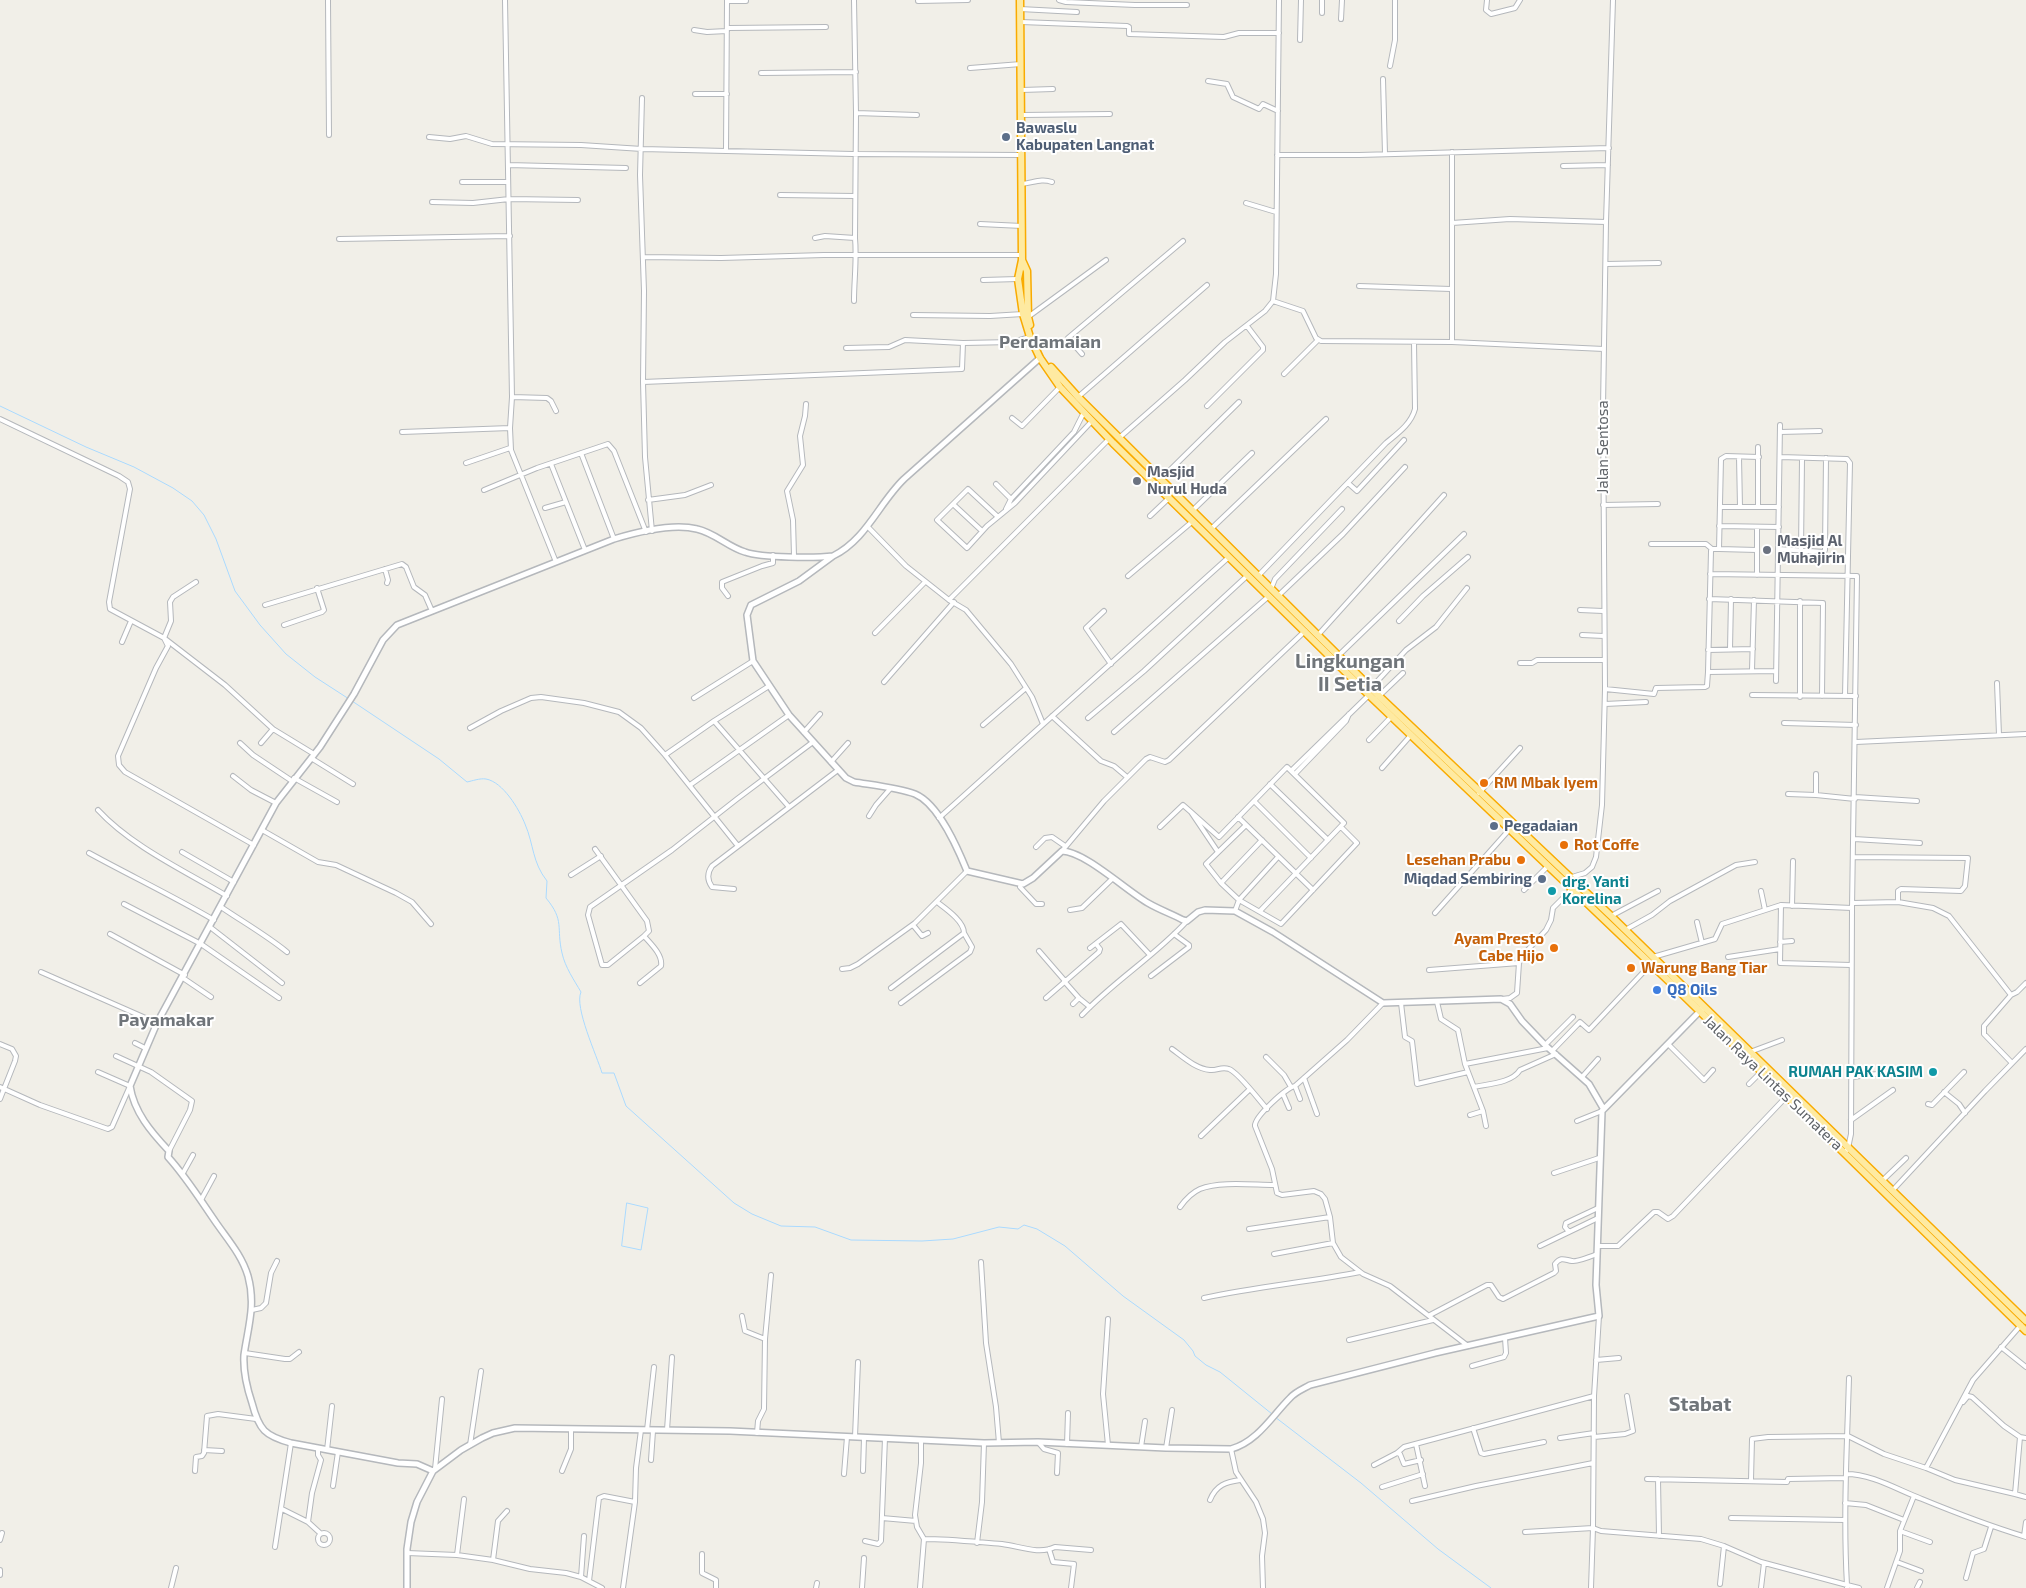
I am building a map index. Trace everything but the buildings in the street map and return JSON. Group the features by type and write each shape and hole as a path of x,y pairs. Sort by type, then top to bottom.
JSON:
{"highway":[{"name":"Jalan Raya Lintas Sumatera","path":"1020,0 1022,258 1018,279 1030,337 1040,358 1060,387 1092,421 1161,479 1211,529 1248,575 1269,596 1370,692 1379,696 1479,793 1626,930 1652,961"},
{"name":"Jalan Raya Lintas Sumatera","path":"1022,258 1028,271 1025,316 1042,355 1114,440 1193,521 1279,595 1411,736 1562,880 1652,961 1761,1072 1882,1181 1890,1193"},
{"name":"Jalan Raya Lintas Sumatera","path":"1702,1010 1750,1052 2024,1326"}],"street":[{"path":"328,0 329,135"},
{"path":"505,0 512,397 510,448 556,562"},
{"path":"854,0 856,72 855,238 857,256 854,301"},
{"path":"918,1 968,0"},
{"path":"1059,0 1066,2 1135,5 1187,5"},
{"path":"884,682 952,601 1114,440 1185,380 1225,342 1260,316 1273,301 1276,287 1279,0"},
{"path":"1300,40 1301,0"},
{"path":"1322,0 1322,13"},
{"path":"1341,19 1342,0"},
{"path":"1390,66 1395,40 1395,0"},
{"path":"1487,0 1486,10 1491,14 1515,8 1520,0"},
{"name":"Jalan Sentosa","path":"1562,880 1589,870 1592,867 1596,857 1602,805 1605,704 1603,611 1604,350 1613,0"},
{"path":"726,150 727,1 746,1"},
{"path":"1020,9 1077,12"},
{"path":"1020,22 1127,26 1129,27 1129,34 1224,37 1239,33 1278,33"},
{"path":"694,30 707,32 826,27"},
{"path":"970,68 1021,64"},
{"path":"761,73 856,72"},
{"path":"1383,79 1385,154"},
{"path":"1208,81 1227,84 1233,97 1259,109 1263,104 1278,111"},
{"path":"1022,90 1053,89"},
{"path":"695,94 727,94"},
{"path":"642,98 640,175 644,257 643,382 649,531"},
{"path":"856,113 917,114"},
{"path":"1022,115 1110,114"},
{"path":"429,137 450,139 466,136 492,144 582,145 642,149 855,154 1021,155"},
{"path":"1277,155 1609,148"},
{"path":"1452,152 1452,342"},
{"path":"508,165 626,168"},
{"path":"1564,166 1608,165"},
{"path":"1021,184 1041,180 1052,182"},
{"path":"462,182 508,182"},
{"path":"780,195 855,196"},
{"path":"432,202 474,203 509,199 578,200"},
{"path":"1246,203 1276,212"},
{"path":"1452,223 1510,219 1606,222"},
{"path":"980,224 1022,226"},
{"path":"339,239 510,236"},
{"path":"815,238 826,236 855,238"},
{"path":"1082,354 1068,338 1183,241"},
{"path":"644,257 857,256 1022,258"},
{"path":"913,315 1025,316 1106,260"},
{"path":"1606,264 1659,263"},
{"path":"983,280 1018,279"},
{"path":"1078,398 1207,284"},
{"path":"1359,286 1451,289"},
{"path":"1273,301 1303,311 1318,340"},
{"path":"1207,406 1263,349 1247,326"},
{"path":"846,348 889,347 905,340 963,343 1013,342 1030,337"},
{"path":"1284,374 1318,340 1452,342 1604,350"},
{"path":"1258,576 1386,443 1406,425 1414,413 1414,342"},
{"path":"643,382 962,369 963,343"},
{"path":"967,871 954,840 932,807 915,794 850,780 838,770 789,715 753,660 747,615 750,605 799,581 840,552 868,527 892,492 904,479 1040,358"},
{"path":"1012,418 1022,426 1060,387"},
{"path":"512,397 547,398 551,401 556,411"},
{"path":"1161,479 1239,402"},
{"path":"794,556 794,520 787,491 803,465 800,436 806,404"},
{"path":"1006,509 1011,499 1074,432 1084,412"},
{"path":"0,419 128,482 130,489 128,504 110,609 164,638 225,686 273,729 354,784"},
{"path":"1211,529 1326,419"},
{"path":"997,516 967,489 954,505 937,520 967,548 997,516 1023,495 1092,421"},
{"path":"1776,681 1780,425"},
{"path":"402,432 510,428"},
{"path":"1780,432 1820,431"},
{"path":"1348,483 1357,491 1404,440"},
{"path":"484,490 521,474 604,444 611,446 649,531"},
{"path":"1758,447 1758,507"},
{"path":"466,463 510,448"},
{"path":"581,453 614,539"},
{"path":"1192,511 1252,453"},
{"path":"1719,549 1721,459 1726,456 1758,457"},
{"path":"1739,457 1740,506"},
{"path":"1780,457 1847,459 1850,463 1845,696"},
{"path":"1778,549 1824,552 1826,458"},
{"path":"1801,550 1802,459"},
{"path":"551,464 585,550"},
{"path":"1279,595 1343,534 1405,467"},
{"path":"996,484 1011,499"},
{"path":"648,500 685,495 711,485"},
{"path":"1318,635 1444,495"},
{"path":"1150,516 1169,498"},
{"path":"545,508 566,502"},
{"path":"1604,505 1658,504"},
{"path":"954,505 982,531"},
{"path":"1721,507 1779,507"},
{"path":"1271,589 1275,579 1342,509"},
{"path":"1128,576 1193,521"},
{"path":"1719,526 1778,527"},
{"path":"868,527 906,566 925,582 966,610 1011,664 1026,688 1043,724"},
{"path":"1756,574 1757,527"},
{"path":"2,1089 104,1129 112,1127 157,1023 276,803 312,756 354,694 389,631 396,625 614,539 649,531 682,528 697,529 746,553 833,556"},
{"path":"1338,656 1464,534"},
{"path":"1651,544 1706,544 1712,549 1757,550"},
{"path":"1605,689 1654,694 1656,688 1707,686 1712,549"},
{"path":"728,596 722,588 722,582 762,566 772,564 773,555"},
{"path":"939,818 1232,555"},
{"path":"1400,621 1423,596 1468,557"},
{"path":"265,605 317,588 404,565 414,587 425,595 432,611"},
{"path":"384,569 388,580 387,583"},
{"path":"1710,574 1857,576 1856,742 1851,965 1852,1077 1851,1134 1847,1150"},
{"path":"1088,718 1144,671 1248,575"},
{"path":"196,582 173,597 170,602 171,621 164,638 168,646 166,653 156,668 118,756 119,765 125,772 254,845"},
{"path":"875,634 925,582"},
{"path":"284,625 324,610 317,588"},
{"path":"1292,770 1346,721 1349,714 1406,650 1436,627 1467,588"},
{"path":"1114,732 1269,596"},
{"path":"1710,599 1822,602 1824,604 1822,696"},
{"path":"1730,649 1731,599"},
{"path":"1752,670 1754,600"},
{"path":"1800,601 1800,696"},
{"path":"1580,610 1603,611"},
{"path":"1104,611 1086,628 1111,664"},
{"path":"122,642 131,621"},
{"path":"967,871 1020,884 1033,878 1064,849 1104,801 1127,777 1150,757 1162,762 1168,760 1305,631"},
{"path":"1582,635 1604,636"},
{"path":"1708,650 1753,649"},
{"path":"694,698 753,660"},
{"path":"1520,663 1532,663 1537,660 1604,660"},
{"path":"1708,672 1776,671"},
{"path":"1379,696 1403,673"},
{"path":"1997,683 1999,735"},
{"path":"666,755 714,720 769,686"},
{"path":"983,725 1026,688"},
{"path":"1752,695 1856,696"},
{"path":"470,728 501,711 531,698 564,700 601,706 619,712 640,728 666,755 738,846"},
{"path":"1605,704 1646,702"},
{"path":"804,732 820,714"},
{"path":"690,785 789,715"},
{"path":"1052,716 1101,761 1114,766 1127,777"},
{"path":"1370,740 1392,716"},
{"path":"714,720 788,807"},
{"path":"1784,723 1856,724"},
{"path":"261,743 273,729"},
{"path":"1856,742 2026,734"},
{"path":"1382,768 1411,736"},
{"path":"595,848 621,886 647,920 649,931 608,965 602,965 588,912 590,907 621,886 672,850 813,742"},
{"path":"831,762 848,743"},
{"path":"240,744 253,755 293,780 337,802"},
{"path":"1295,774 1318,747"},
{"path":"1479,793 1520,748"},
{"path":"1160,827 1184,804 1218,837 1287,767 1292,770 1344,823 1260,911"},
{"path":"734,889 714,888 709,884 709,871 712,866 838,770"},
{"path":"1816,774 1816,795"},
{"path":"233,776 251,790 276,803"},
{"path":"1270,784 1328,840"},
{"path":"869,816 876,804 890,789"},
{"path":"1788,794 1917,801"},
{"path":"1254,801 1311,858"},
{"path":"98,810 108,821 137,842 227,896"},
{"path":"1191,812 1218,852"},
{"path":"1238,818 1313,890"},
{"path":"1246,825 1206,864 1221,883 1239,900 1281,924 1357,843 1341,827"},
{"path":"262,830 318,862 336,865 396,893 412,902 431,924"},
{"path":"1435,913 1509,830"},
{"path":"1036,847 1045,838 1052,837 1064,849 1082,857 1148,903 1187,921"},
{"path":"1854,839 1920,843"},
{"path":"1221,883 1262,840"},
{"path":"182,852 234,882"},
{"path":"89,853 119,871 168,894 214,920"},
{"path":"572,875 601,856"},
{"path":"1235,911 1239,900 1278,857"},
{"path":"1853,857 1968,858 1965,886 1961,891 1901,889 1898,891 1898,902"},
{"path":"1792,906 1793,860"},
{"path":"1626,930 1652,915 1670,901 1736,865 1755,862"},
{"path":"1524,890 1548,866"},
{"path":"842,969 858,964 913,925 967,871"},
{"path":"1070,910 1082,908 1112,879"},
{"path":"1020,884 1020,887 1036,904 1042,904"},
{"path":"1082,1015 1187,921 1198,912 1205,910 1235,911 1273,932 1383,1003 1510,998 1517,993 1519,964 1524,954 1546,930 1551,920 1553,908 1572,889"},
{"path":"1611,916 1658,891"},
{"path":"1761,891 1765,910"},
{"path":"901,1003 970,952 972,946 964,933 964,928 937,902"},
{"path":"1474,1087 1509,1079 1518,1074 1520,1070 1550,1049 1580,1022 1589,1030 1652,961 1717,938 1722,924 1781,905 1852,905 1898,902 1933,908 1949,916 2010,995"},
{"path":"124,904 201,944 279,998"},
{"path":"1781,905 1780,963 1851,965"},
{"path":"220,908 241,922 250,924 287,952"},
{"path":"1697,922 1702,943"},
{"path":"1090,948 1121,924 1150,955"},
{"path":"913,925 922,936 928,933"},
{"path":"210,927 282,983"},
{"path":"891,988 964,933"},
{"path":"110,934 184,976 211,997"},
{"path":"1151,976 1189,948 1189,945 1174,934"},
{"path":"640,984 662,963 644,936"},
{"path":"1780,942 1792,942"},
{"path":"1046,998 1099,952 1100,949 1096,944"},
{"path":"1728,958 1780,949"},
{"path":"1039,951 1079,998 1090,1007"},
{"path":"1429,970 1519,964"},
{"path":"41,972 157,1023"},
{"path":"2012,1063 1984,1034 1983,1030 1984,1026 2010,995 2017,992 2026,983"},
{"path":"1073,1004 1079,998"},
{"path":"1502,999 1510,1004 1522,1021 1550,1049 1594,1089 1603,1110 1599,1158 1596,1285 1599,1316 1594,1396 1594,1493 1591,1588"},
{"path":"1437,1002 1441,1019 1458,1030 1465,1064 1483,1111 1486,1126"},
{"path":"1383,1003 1347,1040 1266,1109 1254,1124 1272,1170 1277,1193 1282,1195 1314,1191 1321,1194 1325,1199 1330,1217 1333,1244 1341,1257 1360,1272 1388,1284 1468,1346"},
{"path":"1401,1003 1405,1037 1412,1040 1417,1084 1468,1072"},
{"path":"1576,1121 1603,1110 1702,1010"},
{"path":"1465,1064 1550,1049 1573,1017"},
{"path":"1750,1052 1782,1040"},
{"path":"135,1043 145,1048"},
{"path":"0,1044 12,1049 16,1056 16,1061 2,1089 0,1100"},
{"path":"1669,1045 1704,1080 1713,1070"},
{"path":"1172,1049 1192,1064 1206,1069 1215,1070 1220,1067 1230,1069 1266,1109"},
{"path":"1890,1193 2026,1049"},
{"path":"116,1056 151,1072 192,1101 190,1110 168,1156 183,1173 240,1258 251,1288 252,1310 245,1353 246,1383 256,1419 261,1428 270,1435 291,1443 407,1464 417,1464 434,1470"},
{"path":"1266,1057 1293,1086 1300,1099"},
{"path":"1582,1077 1598,1059"},
{"path":"98,1072 130,1086"},
{"path":"1749,1084 1761,1072"},
{"path":"1928,1104 1931,1105 1964,1072"},
{"path":"1852,1077 1877,1074"},
{"path":"1304,1078 1317,1114"},
{"path":"130,1086 133,1102 150,1130 169,1151"},
{"path":"1201,1136 1250,1089"},
{"path":"1851,1120 1893,1090"},
{"path":"1944,1092 1959,1104 1965,1113"},
{"path":"1283,1094 1289,1108"},
{"path":"1597,1246 1618,1246 1654,1212 1658,1212 1668,1219 1673,1216 1787,1096"},
{"path":"1470,1115 1483,1111"},
{"path":"183,1173 193,1155"},
{"path":"1554,1173 1599,1158"},
{"path":"1882,1181 1906,1158"},
{"path":"201,1200 214,1176"},
{"path":"1180,1207 1193,1193 1203,1188 1235,1184 1274,1185"},
{"path":"1569,1232 1565,1227 1566,1223 1598,1208"},
{"path":"1249,1229 1330,1217"},
{"path":"1540,1246 1598,1218"},
{"path":"1274,1254 1333,1244"},
{"path":"1430,1315 1487,1285 1492,1286 1499,1297 1503,1299 1554,1273 1556,1271 1555,1262 1557,1261 1566,1258 1574,1261 1597,1254"},
{"path":"252,1310 263,1307 266,1303 270,1273 277,1261"},
{"path":"980,1262 986,1343 996,1406 999,1443"},
{"path":"1204,1298 1249,1288 1294,1284 1360,1272"},
{"path":"757,1433 758,1421 764,1409 765,1339 771,1276"},
{"path":"742,1316 745,1331 765,1339"},
{"path":"434,1470 470,1444 493,1433 515,1428 667,1430 984,1443 1038,1442 1231,1449 1251,1439 1292,1395 1310,1385 1599,1316"},
{"path":"1108,1319 1103,1394 1108,1445"},
{"path":"1349,1340 1433,1320"},
{"path":"1962,1403 1964,1394 1973,1380 2001,1347 2024,1326"},
{"path":"1472,1366 1504,1357 1506,1353 1505,1338"},
{"path":"2001,1347 2026,1367"},
{"path":"245,1353 290,1359 299,1352"},
{"path":"667,1430 672,1357"},
{"path":"1596,1360 1619,1358"},
{"path":"855,1437 858,1362"},
{"path":"623,1588 636,1502 636,1468 654,1367"},
{"path":"470,1444 481,1371"},
{"path":"1847,1586 1845,1503 1849,1378"},
{"path":"1374,1465 1397,1453 1404,1447 1594,1396"},
{"path":"1560,1438 1625,1434 1633,1431 1626,1396"},
{"path":"1926,1468 1962,1403 1968,1396 1972,1397 2004,1426 2020,1437 2026,1438"},
{"path":"407,1588 408,1536 412,1514 434,1470 442,1399"},
{"path":"327,1450 332,1406"},
{"path":"1166,1448 1172,1410"},
{"path":"1067,1444 1068,1413"},
{"path":"195,1471 196,1457 202,1456 204,1450 206,1416 218,1414 256,1419"},
{"path":"1141,1447 1145,1421"},
{"path":"1473,1428 1484,1454 1544,1442"},
{"path":"562,1471 570,1448 571,1429"},
{"path":"651,1460 653,1430"},
{"path":"844,1474 847,1436"},
{"path":"1751,1480 1752,1439 1848,1436 1884,1454 1955,1480 2026,1497"},
{"path":"2015,1494 2020,1437"},
{"path":"863,1471 864,1438"},
{"path":"866,1541 879,1543 882,1518 885,1438"},
{"path":"920,1588 924,1539 916,1522 921,1440"},
{"path":"1038,1442 1044,1449 1058,1453 1057,1473"},
{"path":"275,1547 291,1443"},
{"path":"977,1543 982,1502 984,1443"},
{"path":"1416,1444 1426,1486"},
{"path":"308,1522 312,1492 321,1460 318,1455 318,1449"},
{"path":"1231,1449 1240,1480 1256,1502 1263,1519 1265,1534 1262,1556 1263,1588"},
{"path":"204,1450 222,1451"},
{"path":"333,1486 338,1452"},
{"path":"1397,1453 1400,1454 1404,1464 1421,1460"},
{"path":"1412,1502 1476,1486 1593,1463"},
{"path":"1382,1487 1423,1474"},
{"path":"1647,1479 1787,1482 1788,1479 1860,1476 1880,1482 1992,1527 2025,1536 2026,1522"},
{"path":"1658,1479 1659,1536"},
{"path":"1210,1500 1219,1486 1240,1480"},
{"path":"589,1581 599,1498 604,1496 636,1502"},
{"path":"1887,1588 1900,1551 1900,1531 1914,1496"},
{"path":"457,1555 464,1499"},
{"path":"1845,1503 1866,1505 1904,1520"},
{"path":"282,1509 308,1522 320,1533"},
{"path":"493,1560 498,1521 507,1511"},
{"path":"882,1518 916,1522"},
{"path":"1731,1518 1845,1520"},
{"path":"1966,1578 1973,1553 1984,1549 1992,1527"},
{"path":"1525,1532 1593,1528 1601,1531 1701,1539 1724,1546 1764,1563 1859,1588"},
{"path":"1900,1531 1930,1542"},
{"path":"0,1540 2,1533"},
{"path":"581,1578 584,1536"},
{"path":"924,1539 1005,1544 1031,1549 1050,1549 1056,1546 1092,1550"},
{"path":"1720,1584 1724,1546"},
{"path":"1050,1549 1053,1562 1074,1564 1071,1588"},
{"path":"407,1553 457,1555 493,1560 530,1569 560,1572 589,1581 602,1588"},
{"path":"702,1554 702,1573 716,1580 716,1588"},
{"path":"862,1588 864,1558"},
{"path":"1897,1562 1921,1571"},
{"path":"1761,1588 1764,1563"},
{"path":"171,1588 176,1568"},
{"path":"0,1570 0,1575"},
{"path":"1917,1588 1920,1582"}],"waterway":[{"path":"0,406 86,447 134,467 173,488 192,501 204,515 216,539 235,591 260,625 286,654 315,677 349,699"},
{"path":"352,701 439,759 467,782 479,779 492,781 510,797 528,832 538,867 547,881 546,898 558,919 563,958 581,992 583,1020 602,1073 614,1073 626,1106 734,1203 752,1214 781,1226 815,1227 851,1240 922,1241 953,1239 999,1227 1018,1229 1024,1225 1037,1229 1065,1246 1123,1296 1184,1340 1195,1356 1206,1365 1220,1372 1272,1414"},
{"path":"627,1203 648,1208 641,1250 622,1246 627,1203"},
{"path":"1275,1417 1361,1483 1438,1549 1491,1588"}],"place":[{"name":"Bawaslu Kabupaten Langnat","path":"1006,137"},
{"name":"Masjid Nurul Huda","path":"1137,481"},
{"name":"Masjid Al Muhajirin","path":"1767,550"},
{"name":"RM Mbak Iyem","path":"1484,783"},
{"name":"Pegadaian","path":"1494,826"},
{"name":"Rot Coffe","path":"1564,845"},
{"name":"Lesehan Prabu","path":"1521,860"},
{"name":"Miqdad Sembiring","path":"1542,879"},
{"name":"drg. Yanti Korelina","path":"1552,891"},
{"name":"Ayam Presto Cabe Hijo","path":"1554,948"},
{"name":"Warung Bang Tiar","path":"1631,968"},
{"name":"Q8 Oils","path":"1657,990"},
{"name":"RUMAH PAK KASIM","path":"1933,1072"}],"district":[{"name":"Perdamaian","path":"1050,342"},
{"name":"Lingkungan II Setia","path":"1350,672"},
{"name":"Payamakar","path":"166,1020"},
{"name":"Stabat","path":"1700,1404"}]}
